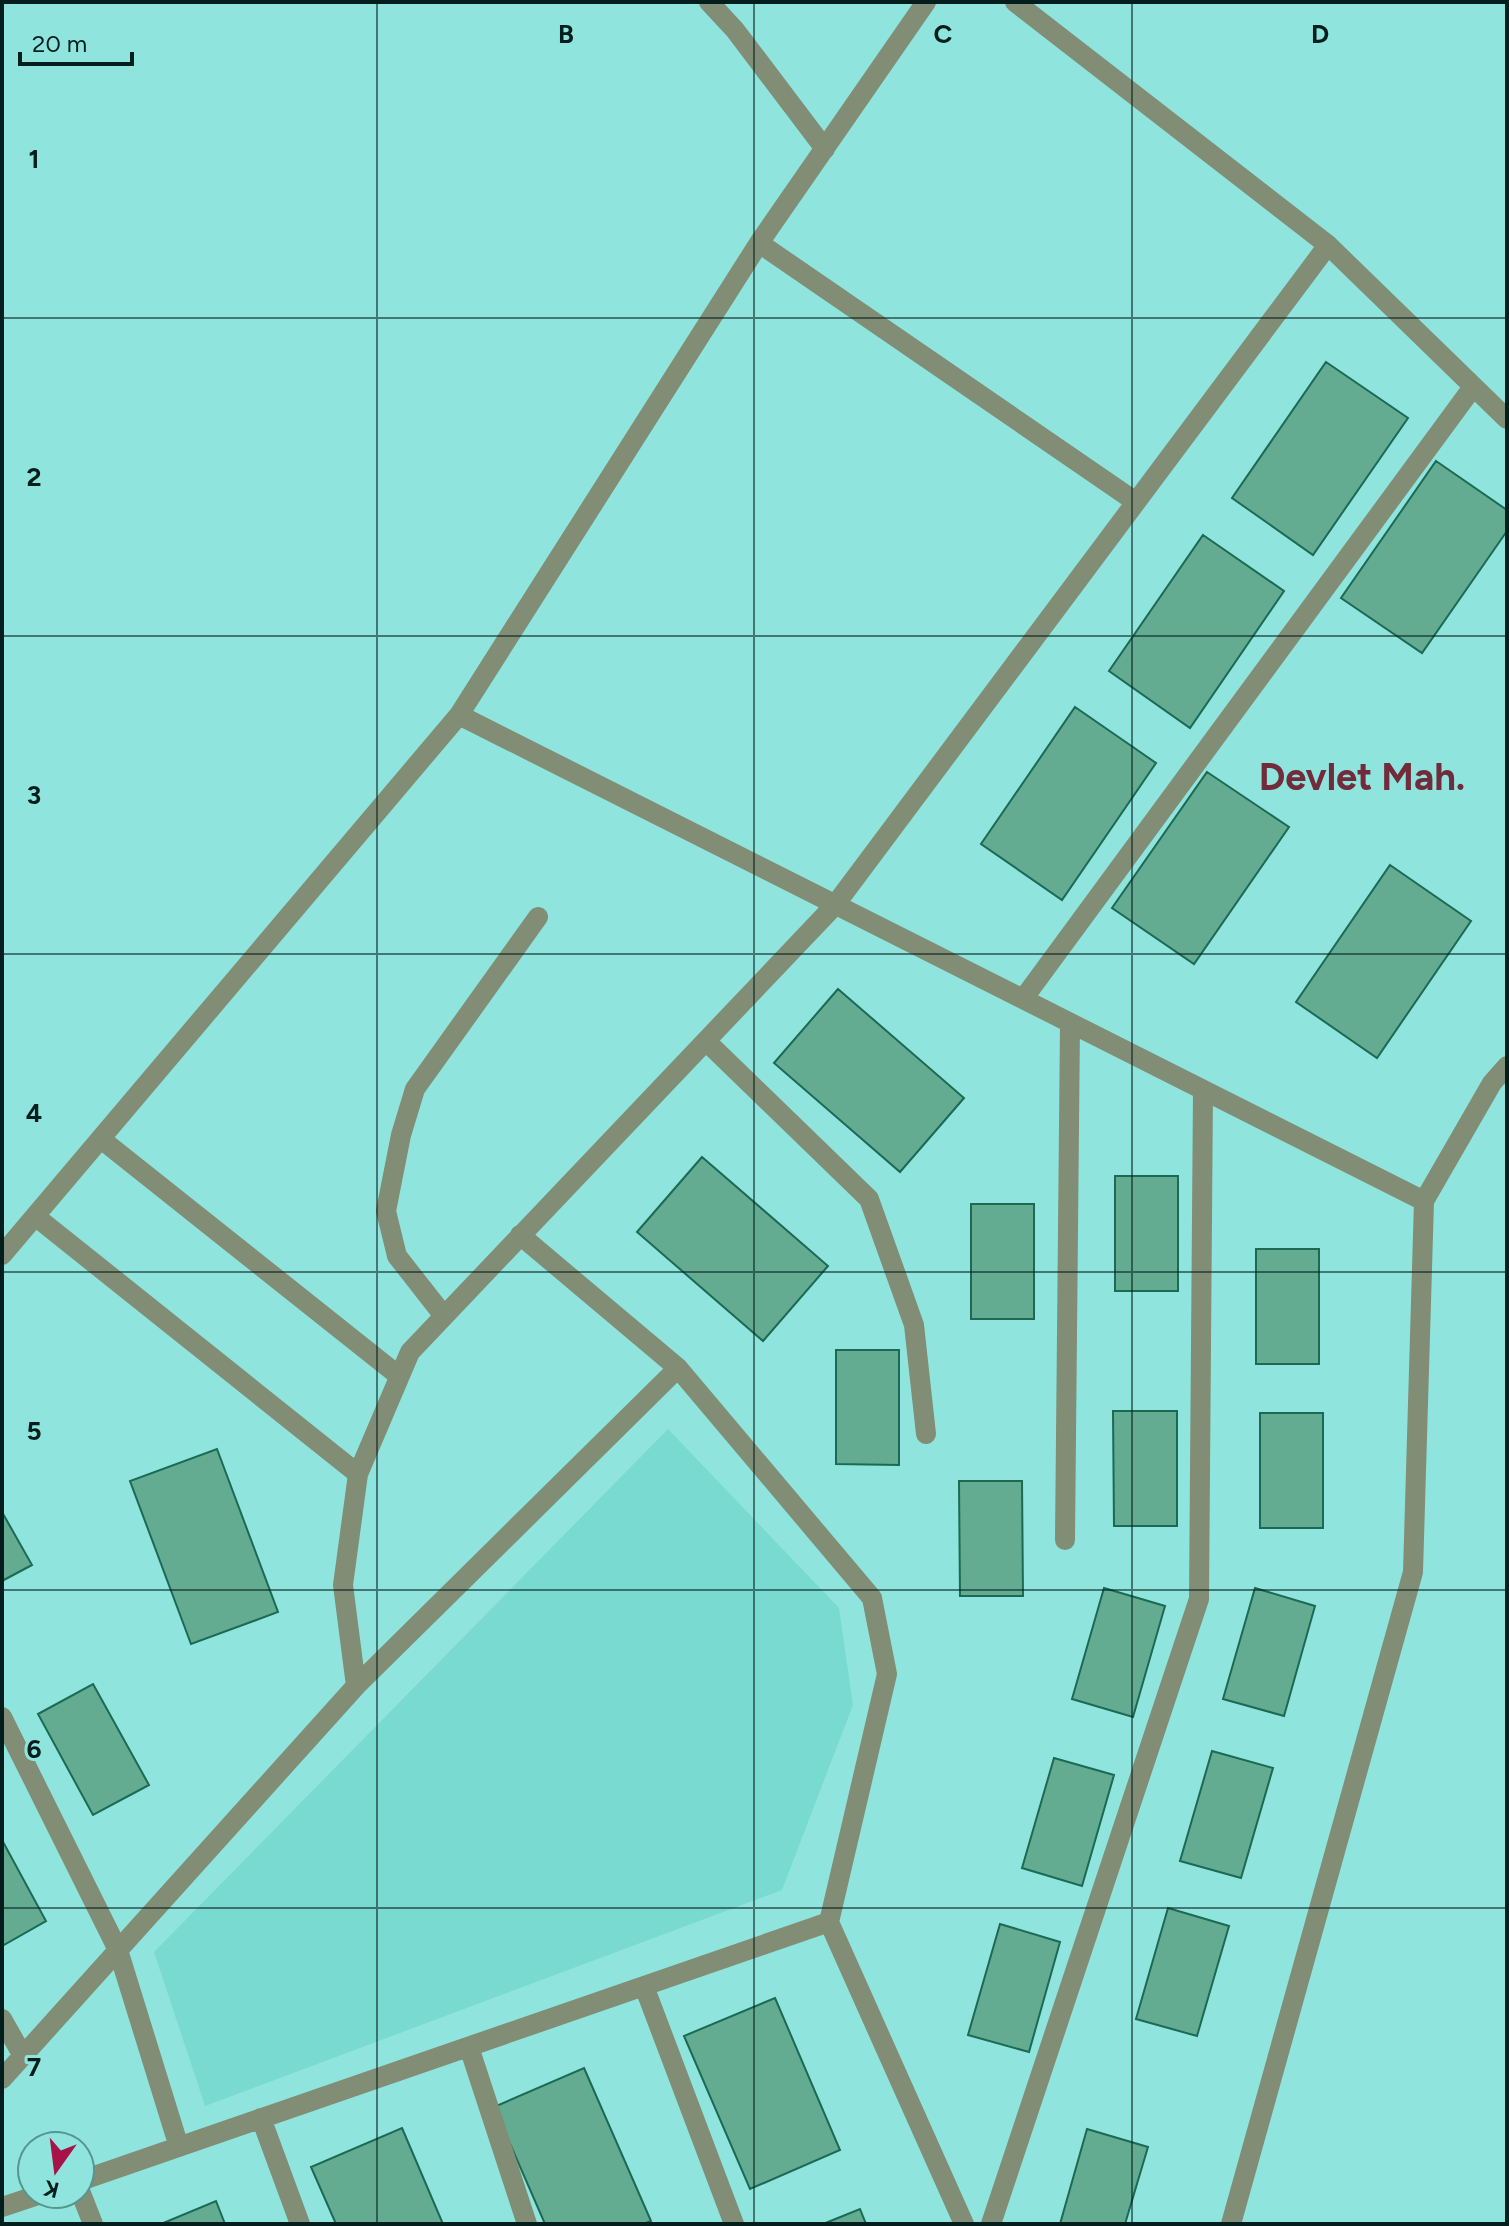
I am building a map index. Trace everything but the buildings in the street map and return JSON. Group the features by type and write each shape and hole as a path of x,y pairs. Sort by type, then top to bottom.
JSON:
{"street":[{"path":"709,2 735,30 825,149"},
{"path":"2,1255 459,715 759,243 926,2"},
{"path":"1015,2 1328,245 1507,419"},
{"path":"759,243 1136,502"},
{"path":"356,1686 343,1585 358,1474 410,1352 835,905 1328,245"},
{"path":"1023,999 1473,387"},
{"path":"459,715 1424,1201"},
{"path":"444,1316 397,1256 386,1211 397,1149 415,1089 538,917"},
{"path":"1065,1540 1070,1023"},
{"path":"706,1041 869,1199 914,1325 926,1434"},
{"path":"1231,2224 1413,1572 1424,1201 1492,1083 1507,1066"},
{"path":"991,2224 1199,1599 1203,1090"},
{"path":"101,1139 399,1376"},
{"path":"35,1216 358,1474"},
{"path":"520,1235 678,1368 872,1598 887,1674 829,1922 964,2224"},
{"path":"2,2079 356,1686 678,1368"},
{"path":"2,1717 118,1950 179,2147"},
{"path":"96,2176 829,1922"},
{"path":"644,1986 734,2224"},
{"path":"2,2019 23,2056"},
{"path":"469,2047 527,2224"},
{"path":"261,2118 300,2224"}],"shaded area":[{"path":"668,1429 839,1608 853,1705 782,1890 205,2106 154,1952"}],"district":[{"name":"Devlet Mah.","path":"1362,777"}]}
